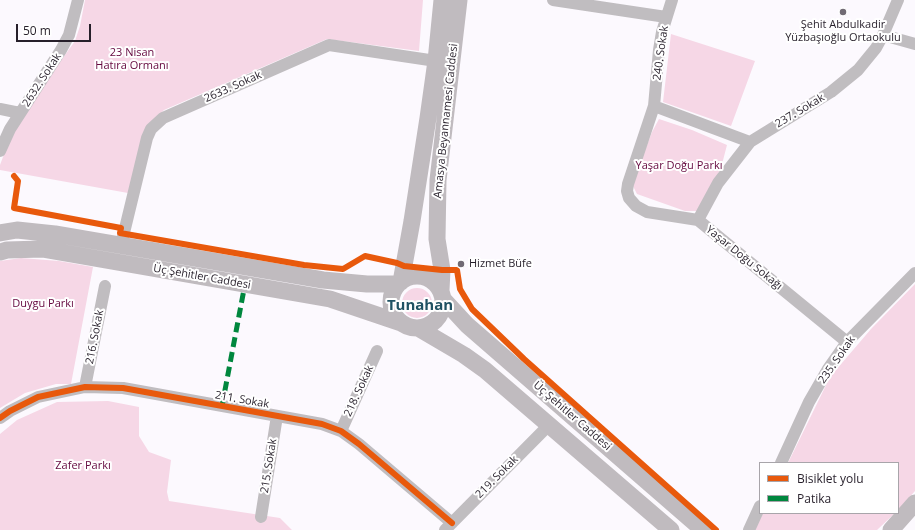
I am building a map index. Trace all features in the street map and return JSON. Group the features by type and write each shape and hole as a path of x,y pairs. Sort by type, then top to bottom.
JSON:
{"main road":[{"name":"Amasya Beyannamesi Caddesi","path":"400,283 411,227 436,61 442,0"},
{"name":"Amasya Beyannamesi Caddesi","path":"442,294 442,270 437,239 438,180 459,0"},
{"name":"Üç Şehitler Caddesi","path":"0,233 16,230 55,234 323,280 367,284 400,283"},
{"name":"Üç Şehitler Caddesi","path":"0,252 7,250 42,249 322,298 401,323"},
{"path":"413,276 421,276 429,279 436,284 442,294 443,308 440,316 427,327 418,328 406,326 401,323 395,316 391,304 393,291 400,283 413,276"},
{"name":"Üç Şehitler Caddesi","path":"442,294 467,325 703,530"},
{"name":"Üç Şehitler Caddesi","path":"418,328 464,355 485,370 671,530"},
{"path":"891,530 915,503"}],"street":[{"name":"2632. Sokak","path":"0,151 10,129 69,35 78,0"},
{"path":"553,0 666,17"},
{"name":"240. Sokak","path":"629,198 627,191 628,184 654,106 659,50 666,17 672,0"},
{"name":"237. Sokak","path":"698,220 718,183 750,142 832,92 847,80 867,59 884,35 898,0"},
{"path":"884,35 915,44"},
{"name":"2633. Sokak","path":"121,245 147,138 151,129 163,118 329,45 436,61"},
{"path":"654,106 750,142"},
{"name":"2632. Sokak","path":"0,109 20,114"},
{"name":"Yaşar Doğu Sokağı","path":"629,198 636,206 647,212 698,220 847,342"},
{"name":"235. Sokak","path":"781,462 810,402 828,369 847,342 915,273"},
{"name":"216. Sokak","path":"85,387 105,286"},
{"name":"218. Sokak","path":"341,431 377,351"},
{"name":"211. Sokak","path":"0,418 10,411 38,397 85,387 123,388 322,424 341,431 359,444 448,526"},
{"name":"215. Sokak","path":"261,516 277,416"},
{"name":"219. Sokak","path":"448,526 549,425"},
{"path":"749,530 759,508"}],"green space":[{"name":"23 Nisan Hatıra Ormanı","path":"85,0 423,0 419,51 327,39 164,110 145,130 128,193 0,170 0,165 13,130 75,41 80,26"},
{"path":"671,34 755,61 731,126 663,102"},
{"name":"Yaşar Doğu Parkı","path":"659,119 692,130 727,145 721,168 699,211 685,211 637,194 632,184 652,132"},
{"name":"Duygu Parkı","path":"21,258 59,261 93,267 71,384 56,384 25,393 0,408 0,261"},
{"path":"915,284 915,491 899,509 899,462 788,462 830,377 871,329"},
{"path":"417,288 427,293 432,303 427,313 417,318 407,313 402,303 407,293"},
{"name":"Zafer Parkı","path":"108,401 139,407 139,436 149,452 171,460 167,492 169,501 280,518 292,530 0,530 0,434 17,420 57,402"},
{"path":"763,514 894,514 877,530 755,530"}],"marked path":[{"path":"222,406 245,284"}],"cycle path":[{"path":"14,176 18,181 14,208 121,228 120,233 304,265 343,269 365,256 404,266 457,270 460,289 472,309 524,359 716,530"},
{"path":"0,418 10,411 38,397 85,387 123,388 322,424 341,431 359,444 452,523"}],"place":[{"name":"Şehit Abdulkadir Yüzbaşıoğlu Ortaokulu","path":"843,12"},
{"name":"Hizmet Büfe","path":"461,264"}],"district":[{"name":"Tunahan","path":"420,306"}]}
